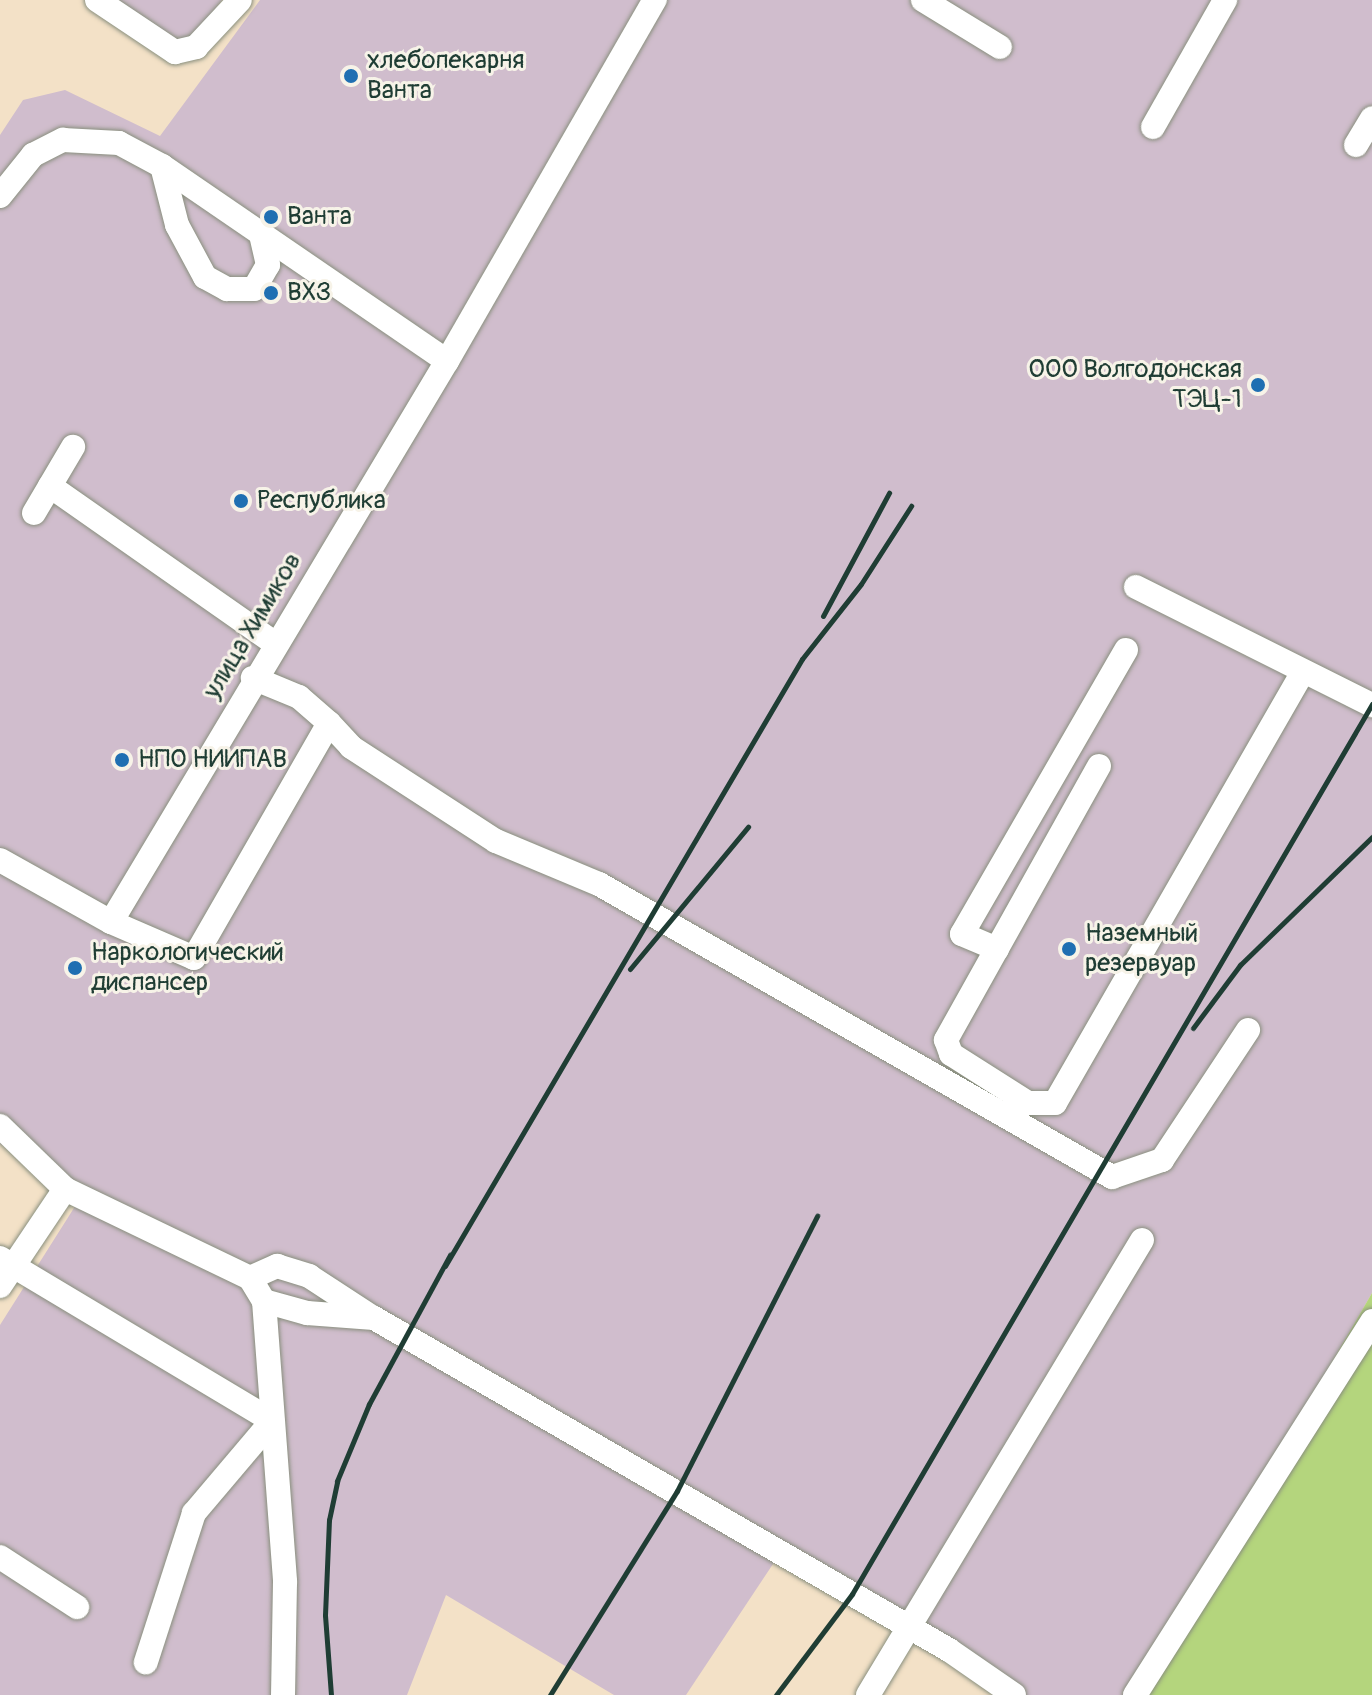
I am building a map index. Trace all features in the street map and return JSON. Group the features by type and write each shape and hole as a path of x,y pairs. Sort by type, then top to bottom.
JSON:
{"street":[{"path":"97,0 175,52 196,47 240,0"},
{"name":"улица Химиков","path":"111,922 253,678 447,361 655,0"},
{"path":"923,0 1000,47"},
{"path":"1153,127 1225,0"},
{"path":"1356,145 1372,118"},
{"path":"0,196 33,155 63,140 119,143 162,166 447,361"},
{"path":"162,166 177,225 205,277 227,289 254,289 268,265 261,235"},
{"path":"34,513 73,447"},
{"path":"50,486 274,643"},
{"path":"1136,587 1302,674 1372,705"},
{"path":"997,949 962,934 1126,650"},
{"path":"1099,766 946,1040 951,1054 1028,1103 1055,1103 1302,674"},
{"path":"253,678 299,697 351,747 496,841 599,884 1112,1177 1162,1160 1248,1030"},
{"path":"0,860 111,922 194,958 329,723"},
{"path":"936,1077 951,1054"},
{"path":"0,1126 65,1189 250,1278 264,1301 285,1582 283,1695"},
{"path":"0,1286 7,1262 65,1189"},
{"path":"868,1695 912,1628 1142,1240"},
{"path":"7,1262 272,1421"},
{"path":"250,1278 277,1266 309,1276 374,1318 912,1628 1013,1695"},
{"path":"264,1301 307,1313 374,1318"},
{"path":"1135,1695 1372,1321"},
{"path":"146,1662 194,1513 272,1421"},
{"path":"0,1557 77,1607"}],"shaded area":[{"path":"112,0 222,0 181,53"},
{"path":"260,0 1372,0 1372,1293 1140,1695 1012,1695 777,1558 686,1695 614,1695 446,1595 407,1695 0,1695 0,1325 86,1189 0,1144 0,135 23,100 65,90 160,136"}],"green space":[{"path":"1372,1293 1372,1695 1140,1695"}],"railway":[{"path":"823,616 889,493"},
{"path":"445,1266 802,659 861,584 911,506"},
{"path":"776,1695 852,1594 1372,704"},
{"path":"630,969 748,827"},
{"path":"1193,1028 1240,965 1372,837"},
{"path":"550,1695 677,1491 817,1216"},
{"path":"331,1695 325,1615 329,1520 337,1481 369,1404 450,1255"}],"place":[{"name":"хлебопекарня Ванта","path":"351,76"},
{"name":"Ванта","path":"271,217"},
{"name":"ВХЗ","path":"271,293"},
{"name":"ООО Волгодонская ТЭЦ-1","path":"1258,385"},
{"name":"Республика","path":"241,501"},
{"name":"НПО НИИПАВ","path":"122,760"},
{"name":"Наземный резервуар","path":"1069,949"},
{"name":"Наркологический диспансер","path":"75,968"}]}
